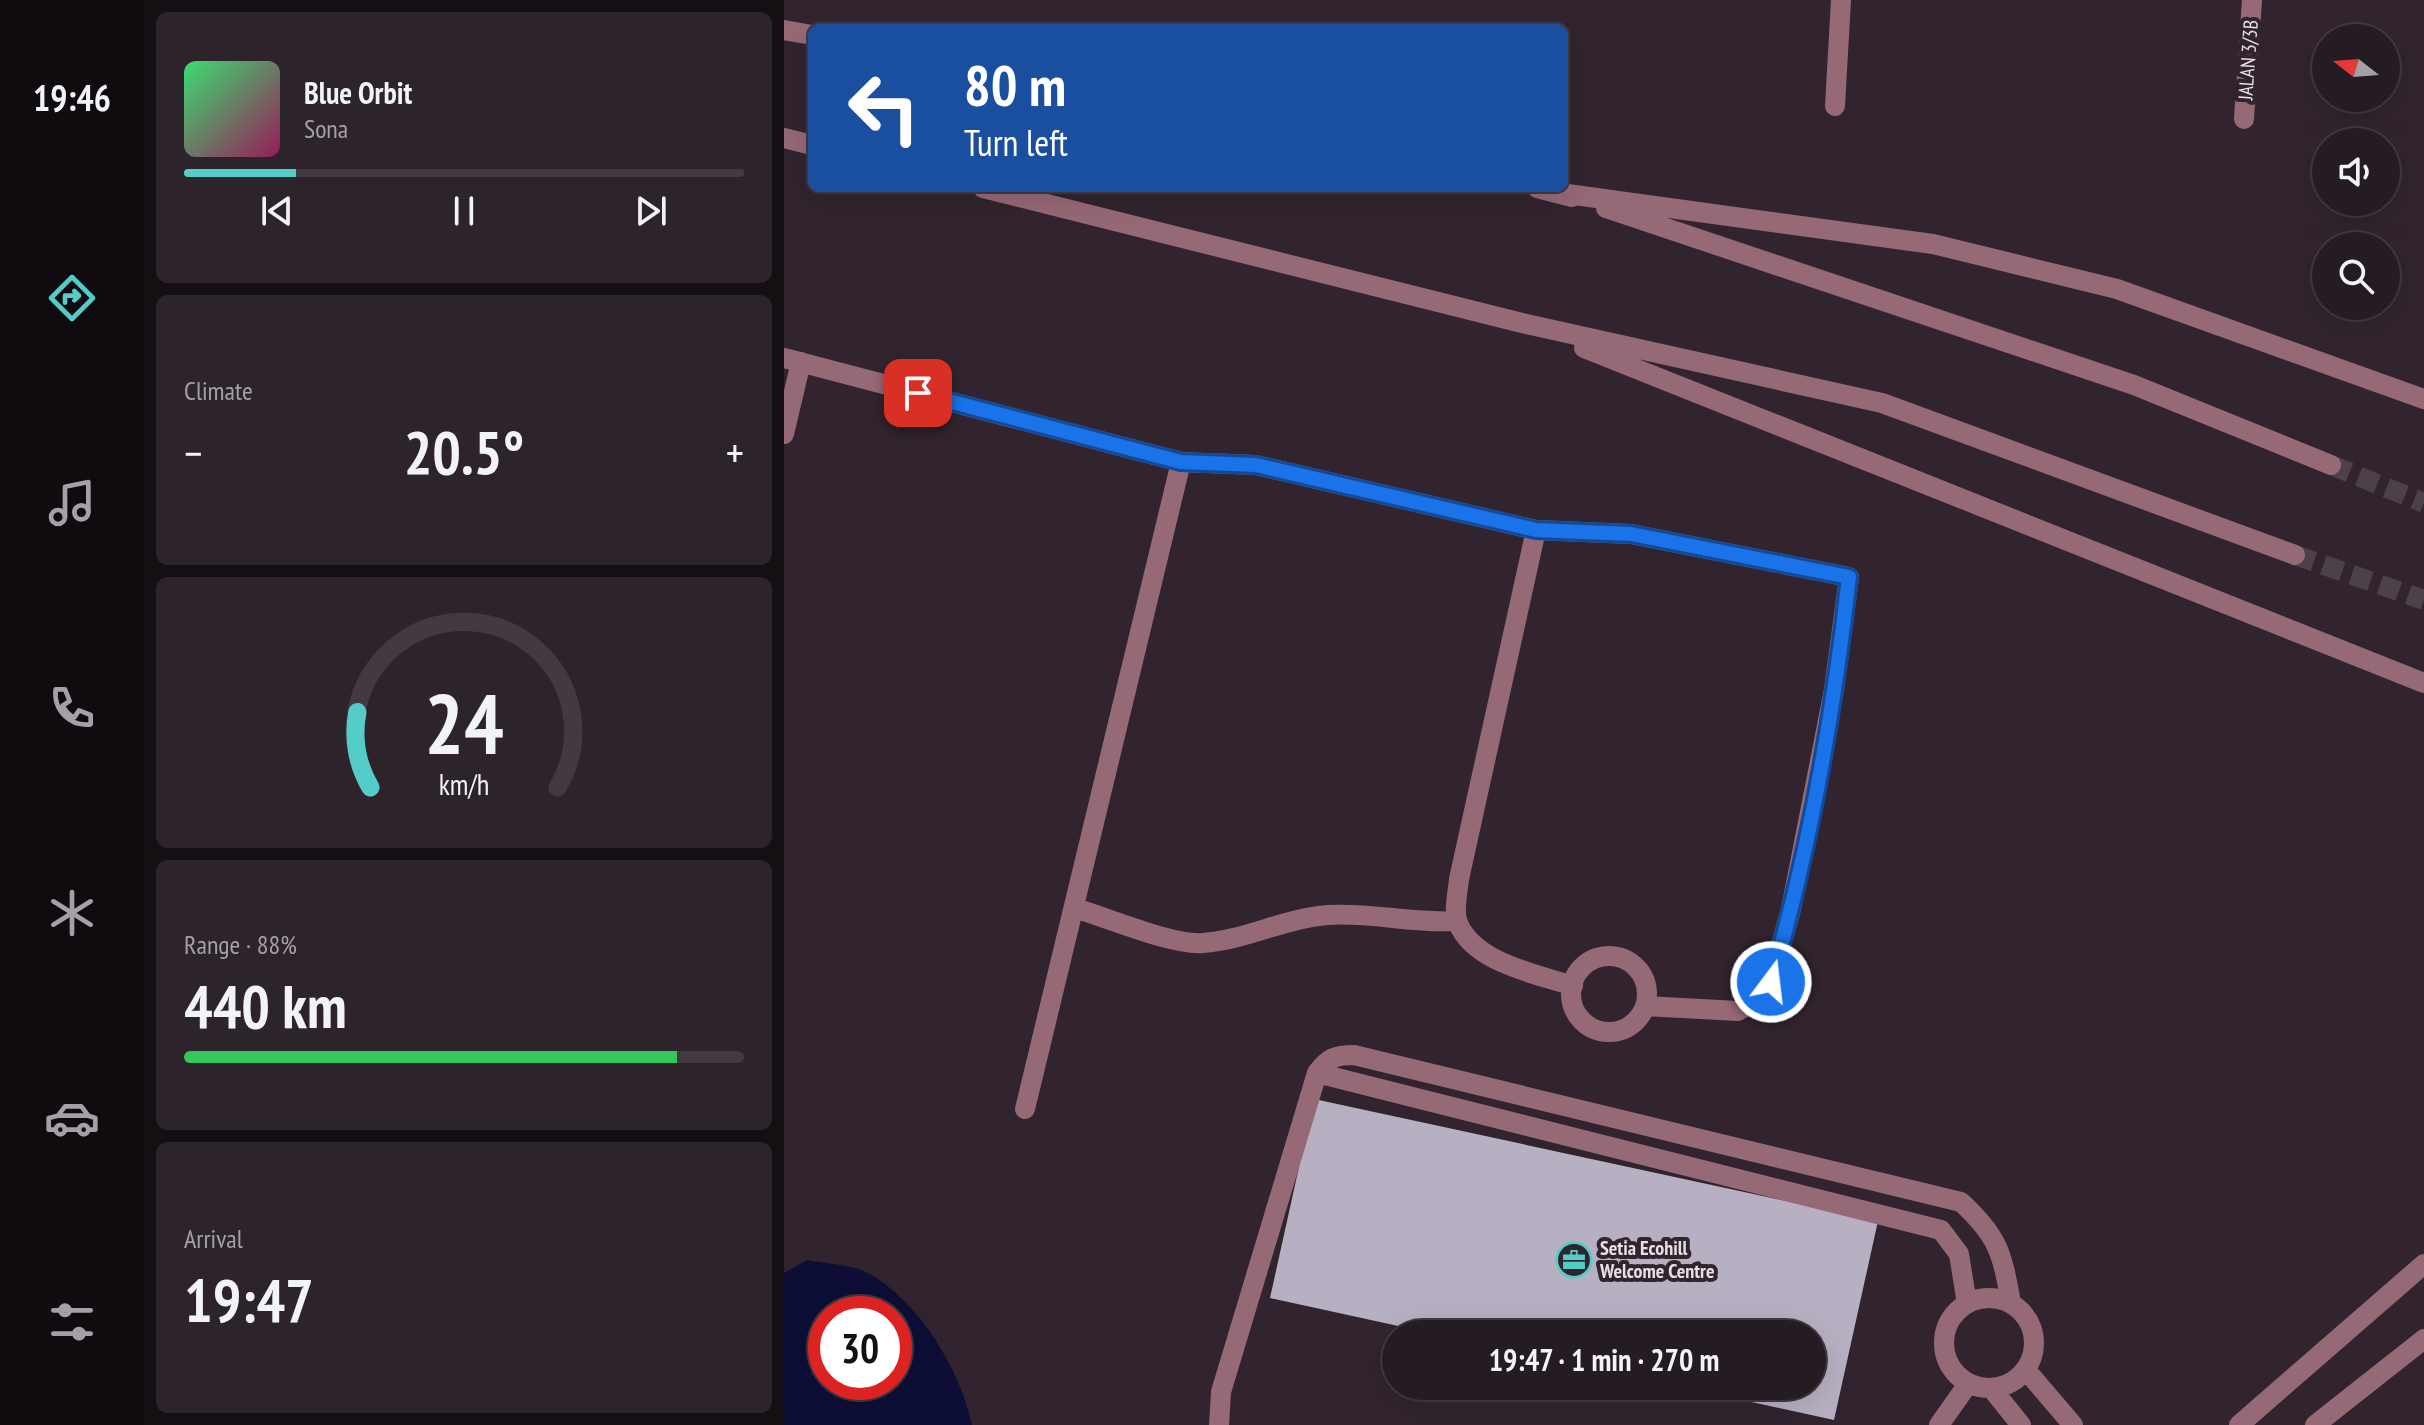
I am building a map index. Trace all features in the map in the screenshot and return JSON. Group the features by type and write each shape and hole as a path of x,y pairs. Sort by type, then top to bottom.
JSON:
{"street":[{"path":"1835,106 1841,0"},
{"name":"JALAN 3/3B","path":"2244,119 2252,0"},
{"path":"784,30 808,34"},
{"path":"784,138 808,144"},
{"path":"999,192 1522,323 1882,403 2295,555"},
{"path":"1555,192 1933,244 2117,289 2424,399"},
{"path":"1560,193 2134,385 2331,465"},
{"path":"1522,323 2424,683"},
{"path":"784,434 792,360 1181,462 1256,465 1536,530 1631,534 1849,577 1831,706 1791,909 1771,982 1755,1001 1738,1011 1645,1006"},
{"path":"1025,1109 1181,462"},
{"path":"1536,530 1459,879 1457,921 1473,943 1488,953 1573,986"},
{"path":"1074,908 1195,943 1226,939 1307,917 1333,914 1424,923 1457,921"},
{"path":"1616,955 1638,969 1648,993 1645,1006 1629,1027 1603,1032 1580,1019 1574,1007 1573,986 1580,969 1590,960 1616,955"},
{"path":"1219,1425 1221,1392 1317,1073 1326,1061 1337,1055 1354,1055 1961,1202 1988,1226 2002,1256 2011,1303"},
{"path":"1317,1073 1941,1230 1959,1254 1967,1304"},
{"path":"2239,1425 2424,1264"},
{"path":"1981,1298 2011,1303 2023,1313 2034,1340 2026,1370 2017,1380 1992,1389 1968,1384 1949,1364 1944,1337 1956,1312 1967,1304 1981,1298"},
{"path":"2315,1425 2424,1339"},
{"path":"2026,1370 2073,1425"},
{"path":"1939,1425 1968,1384"},
{"path":"1992,1389 2021,1425"}],"shaded area":[{"path":"807,1260 862,1270 899,1296 808,1296 808,1400 912,1400 912,1310 935,1338 947,1360 972,1425 784,1425 784,1273"}],"building":[{"name":"Setia Ecohill Welcome Centre","path":"1314,1099 1878,1221 1834,1420 1742,1400 1826,1400 1826,1320 1382,1320 1382,1322 1270,1298"}],"tunnel":[{"path":"2331,465 2424,503"},
{"path":"2295,555 2424,600"}],"place":[{"name":"Setia Ecohill Welcome Centre","path":"1574,1260"}],"route":[{"path":"918,393 1181,462 1256,465 1536,530 1631,534 1849,577 1834,690 1791,909 1771,982"}]}
